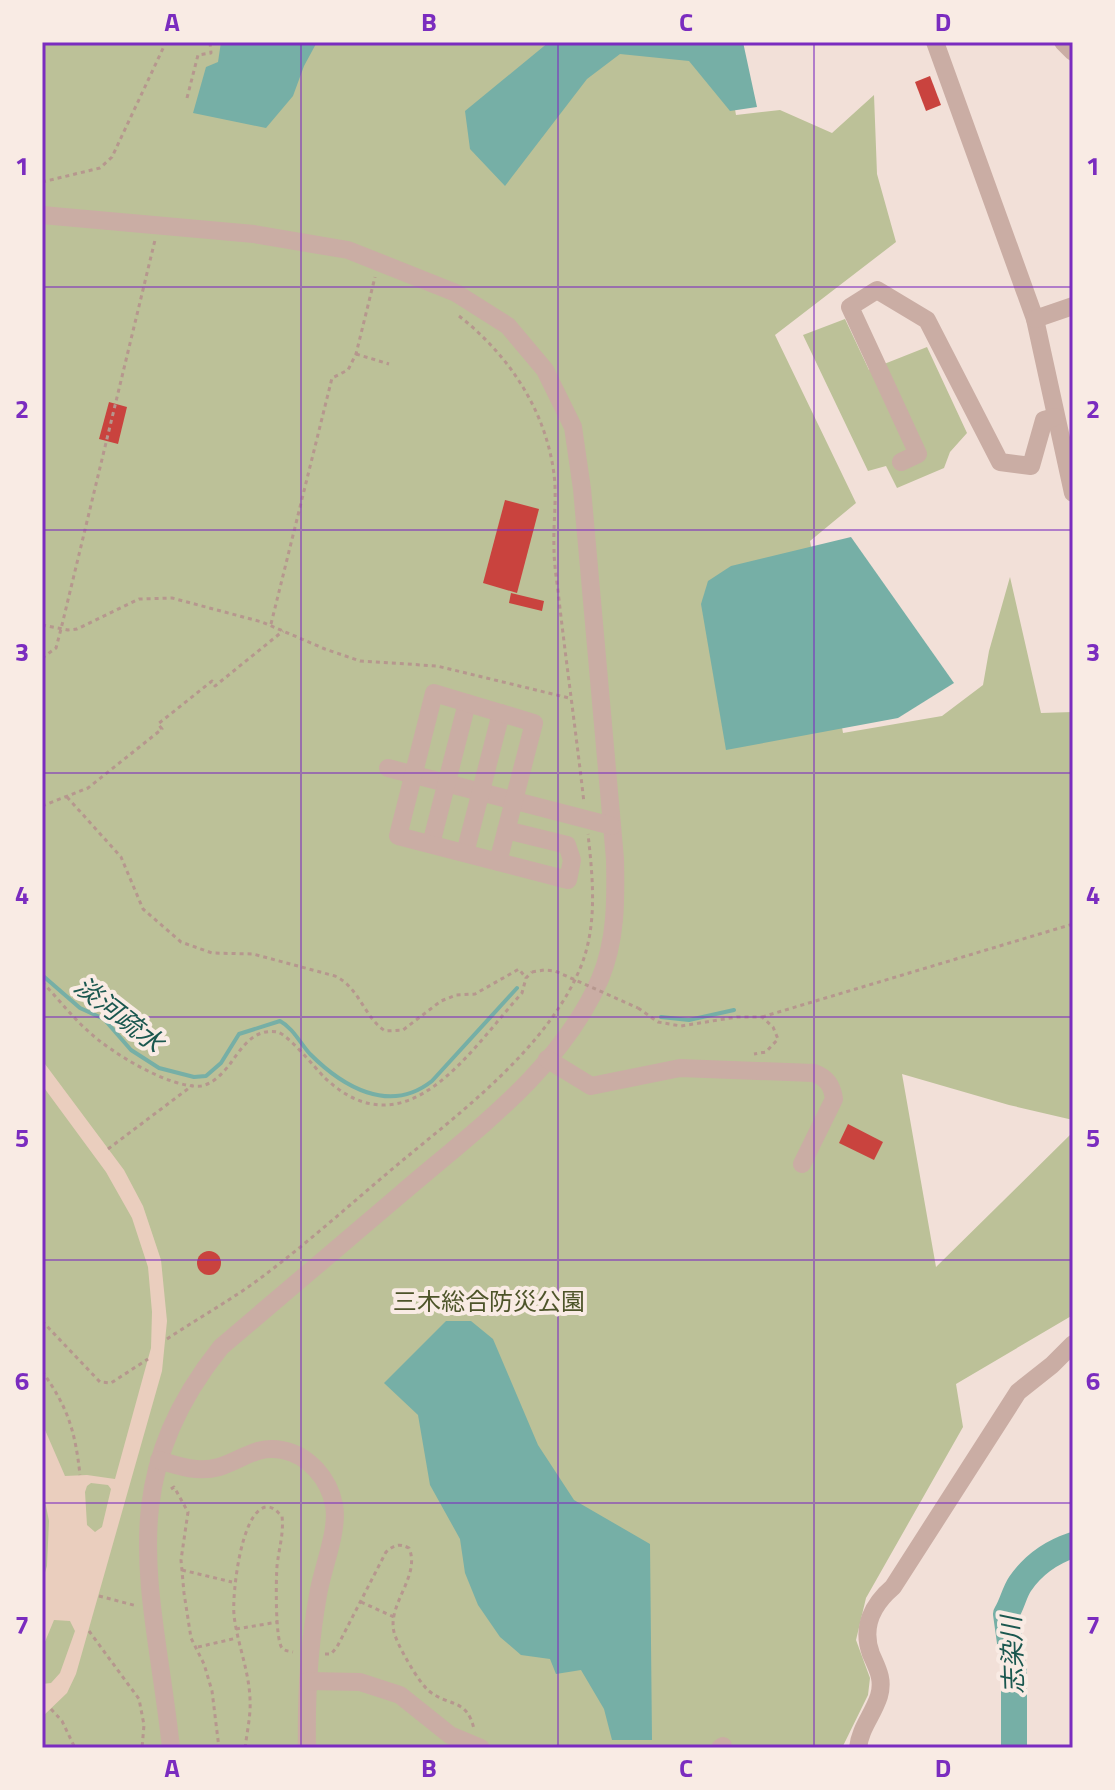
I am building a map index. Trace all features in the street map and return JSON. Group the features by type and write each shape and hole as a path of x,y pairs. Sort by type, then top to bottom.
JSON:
{"street":[{"path":"935,42 1035,319 1073,493"},
{"path":"1063,42 1073,52"},
{"path":"42,215 254,234 348,250 456,293 508,326 545,370 573,427 582,489 612,826 616,892 611,946 599,982 583,1012 547,1059 467,1138 221,1347 179,1408 159,1460 151,1494 146,1540 152,1611 171,1748"},
{"path":"901,462 918,454 850,307 877,290 927,320 1000,462 1031,466 1044,420 1055,417"},
{"path":"1035,319 1073,306"},
{"path":"498,862 513,801 534,723 434,693 398,836 431,844 498,862 568,880 572,860 567,845 506,830"},
{"path":"431,844 467,703"},
{"path":"465,853 501,713"},
{"path":"388,768 612,826"},
{"path":"547,1059 591,1086 609,1085 654,1071 680,1068 814,1073 822,1076 829,1082 834,1099 802,1164"},
{"path":"858,1748 859,1735 880,1695 881,1672 870,1651 869,1625 876,1601 893,1587 1018,1392 1073,1344"},
{"path":"159,1460 176,1466 205,1469 222,1466 254,1451 274,1449 291,1452 303,1459 321,1476 329,1490 335,1512 318,1594 310,1655 307,1748"},
{"path":"308,1681 360,1682 400,1695 450,1735 476,1746"}],"path":[{"path":"42,182 100,168 112,157 166,42"},
{"path":"187,98 198,55 211,53 210,42"},
{"path":"42,658 56,648 155,240"},
{"path":"271,625 332,378 348,370 356,354 375,277"},
{"path":"356,354 389,364"},
{"path":"42,625 77,629 133,601 159,597 271,625 360,661 437,666 569,698"},
{"path":"42,806 88,788 162,729 158,724 212,681 215,686 283,631"},
{"path":"67,797 121,857 143,909 174,938 212,953 253,954 335,976 347,983 374,1021 385,1031 403,1030 441,1001 456,995 475,994 519,969 526,978"},
{"path":"42,982 98,1039 149,1072 193,1085 206,1085 219,1076 250,1039 274,1032 286,1037 304,1058 348,1095 383,1105 406,1102 442,1081 522,993 526,978 532,972 555,971 638,1008 658,1022 681,1026 737,1017 762,1017 1073,924"},
{"path":"747,1055 766,1052 778,1039 773,1027 762,1017"},
{"path":"108,1149 193,1085"},
{"path":"42,1321 100,1382 111,1383 148,1359"},
{"path":"42,1371 65,1405 77,1448 80,1475"},
{"path":"165,1494 174,1487 188,1512 182,1570 191,1638 204,1664 212,1691 219,1748"},
{"path":"245,1748 251,1701 237,1638 234,1583 247,1532 257,1512 265,1507 282,1516 284,1528 277,1567 280,1645 285,1651 331,1654 386,1552 402,1544 409,1548 412,1565 394,1617 393,1630 428,1690 463,1707 470,1716 475,1727 476,1746"},
{"path":"182,1570 234,1583"},
{"path":"99,1596 152,1611"},
{"path":"360,1602 394,1617"},
{"path":"236,1629 278,1622"},
{"path":"89,1631 139,1699 144,1725 142,1748"},
{"path":"196,1648 237,1638"},
{"path":"51,1709 62,1721 75,1748"}],"green space":[{"name":"三木総合防災公園","path":"42,42 723,42 736,115 780,110 832,133 874,95 877,174 896,242 775,335 856,503 810,541 843,733 942,716 983,685 989,651 1010,577 1041,713 1073,712 1073,1120 902,1074 936,1267 1073,1132 1073,1315 956,1384 963,1427 866,1598 856,1640 870,1678 868,1695 842,1748 42,1748"},
{"path":"845,319 869,370 927,347 967,433 950,452 944,468 897,488 886,466 868,471 803,335"}],"shaded area":[{"path":"42,1060 124,1170 143,1206 161,1260 167,1321 162,1371 76,1674 67,1693 42,1717 42,1684 51,1683 60,1673 75,1631 70,1621 54,1620 42,1649 42,1582 47,1566 49,1521 42,1486 42,1423 65,1476 115,1479 151,1348 152,1312 148,1267 132,1218 106,1172 42,1085","holes":["91,1483 108,1485 111,1489 102,1527 95,1532 87,1525 85,1492"]}],"water":[{"path":"221,42 317,42 293,96 266,128 193,113 206,67 218,62"},
{"path":"549,42 743,42 757,107 730,111 689,61 620,54 587,79 505,186 470,149 465,111"},
{"path":"851,537 954,683 898,718 726,750 701,604 708,581 731,566"},
{"path":"446,1321 471,1321 493,1339 538,1445 574,1500 650,1544 652,1740 612,1740 604,1709 581,1670 556,1674 550,1659 521,1655 500,1637 478,1605 465,1573 460,1539 430,1485 418,1415 384,1383"}],"building":[{"path":"930,76 941,105 926,111 915,82"},
{"path":"109,402 127,407 118,444 99,439"},
{"path":"505,500 539,509 517,593 483,583"},
{"path":"511,593 544,601 542,611 509,603"},
{"path":"848,1124 883,1142 874,1160 839,1143"},
{"path":"209,1251 220,1258 221,1263 214,1274 209,1275 198,1268 197,1263 204,1252"}],"waterway":[{"name":"淡河疏水","path":"42,975 80,1008 104,1019 131,1050 159,1068 194,1077 206,1076 221,1063 239,1034 280,1021 323,1066 351,1086 383,1096 416,1091 432,1081 517,988"},
{"name":"淡河疏水","path":"661,1017 689,1020 734,1010"},
{"name":"志染川","path":"1014,1748 1014,1671 1006,1614 1025,1577 1050,1555 1073,1545"}]}
